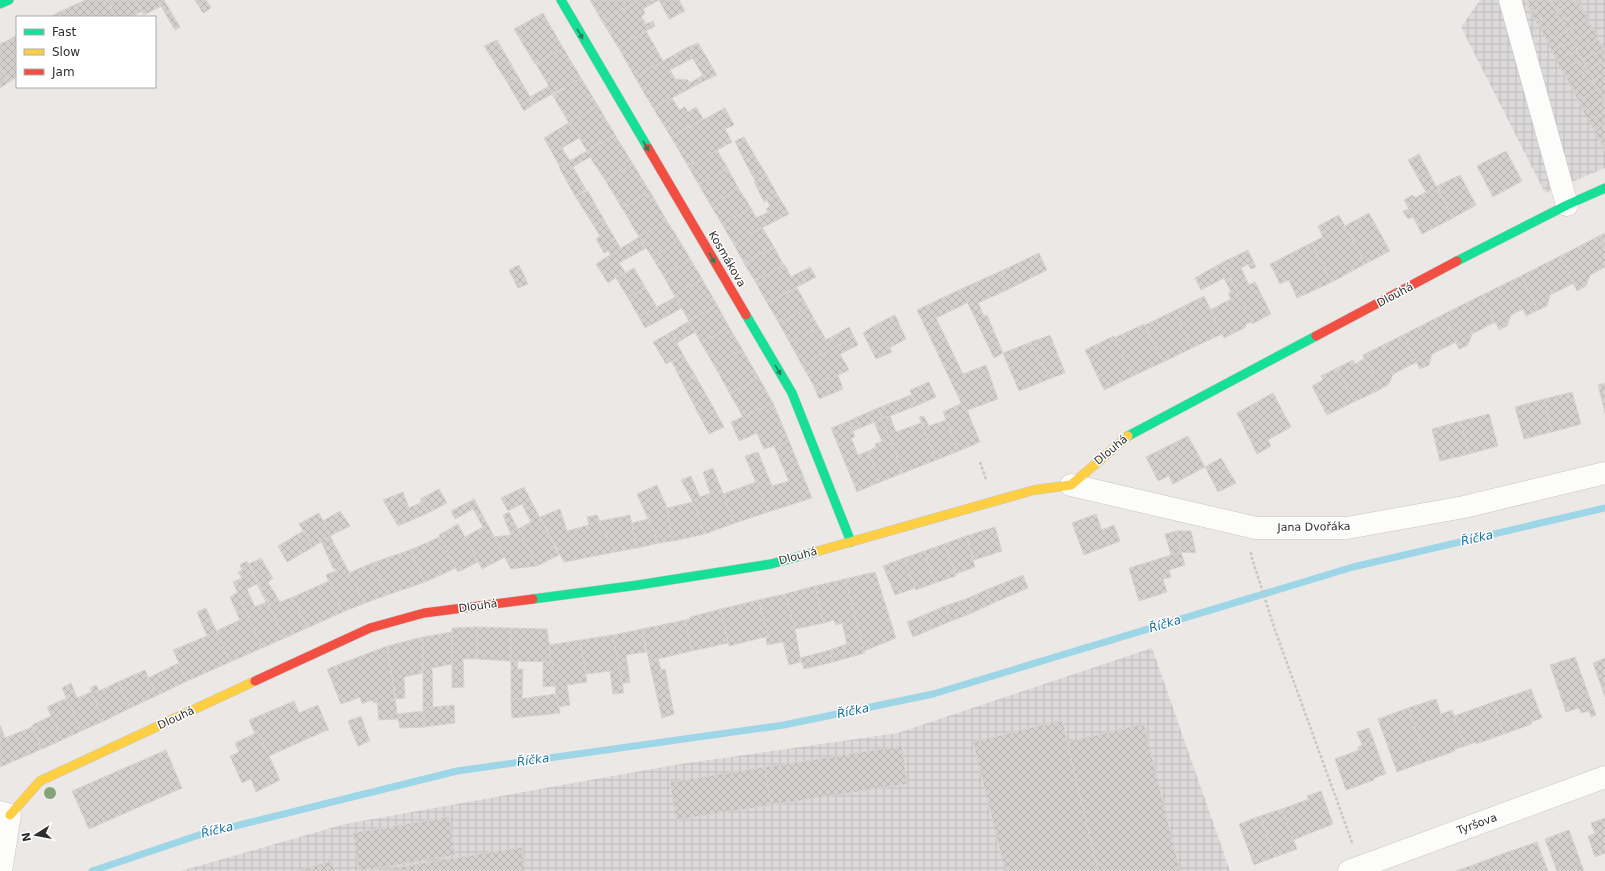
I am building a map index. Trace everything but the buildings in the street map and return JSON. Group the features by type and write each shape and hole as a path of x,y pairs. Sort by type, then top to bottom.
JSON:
{"street":[{"path":"0,4 9,0"},
{"name":"Kosmákova","path":"561,0 792,393 851,542"},
{"path":"1510,0 1567,205"},
{"name":"Dlouhá","path":"5,814 40,781 370,628 424,613 638,585 771,564 1034,490 1071,485 1125,437 1567,205 1605,188"},
{"name":"Jana Dvořáka","path":"1071,485 1256,528 1347,528 1464,507 1605,473"},
{"name":"Tyršova","path":"1355,869 1605,777"},
{"path":"1,871 5,814"}],"path":[{"path":"980,462 987,482"},
{"path":"1251,555 1355,869"}],"shaded area":[{"path":"1480,0 1605,0 1605,168 1545,193 1461,27"},
{"path":"1152,648 1230,871 181,871 345,824 674,765 898,733"}],"waterway":[{"name":"Říčka","path":"92,871 199,835 457,771 784,725 933,694 1353,567 1605,508"}],"traffic: fast":[{"path":"0,4 9,0"},
{"path":"561,0 648,148"},
{"path":"1457,261 1567,205 1605,188"},
{"path":"746,315 792,393 851,542"},
{"path":"1128,436 1316,336"},
{"path":"533,599 638,585 771,564 815,552"}],"traffic: slow":[{"path":"815,552 1034,490 1071,485 1128,436"},
{"path":"10,815 40,781 255,681"}],"traffic: jam":[{"path":"648,148 746,315"},
{"path":"1316,336 1457,261"},
{"path":"255,681 370,628 424,613 533,599"}]}
